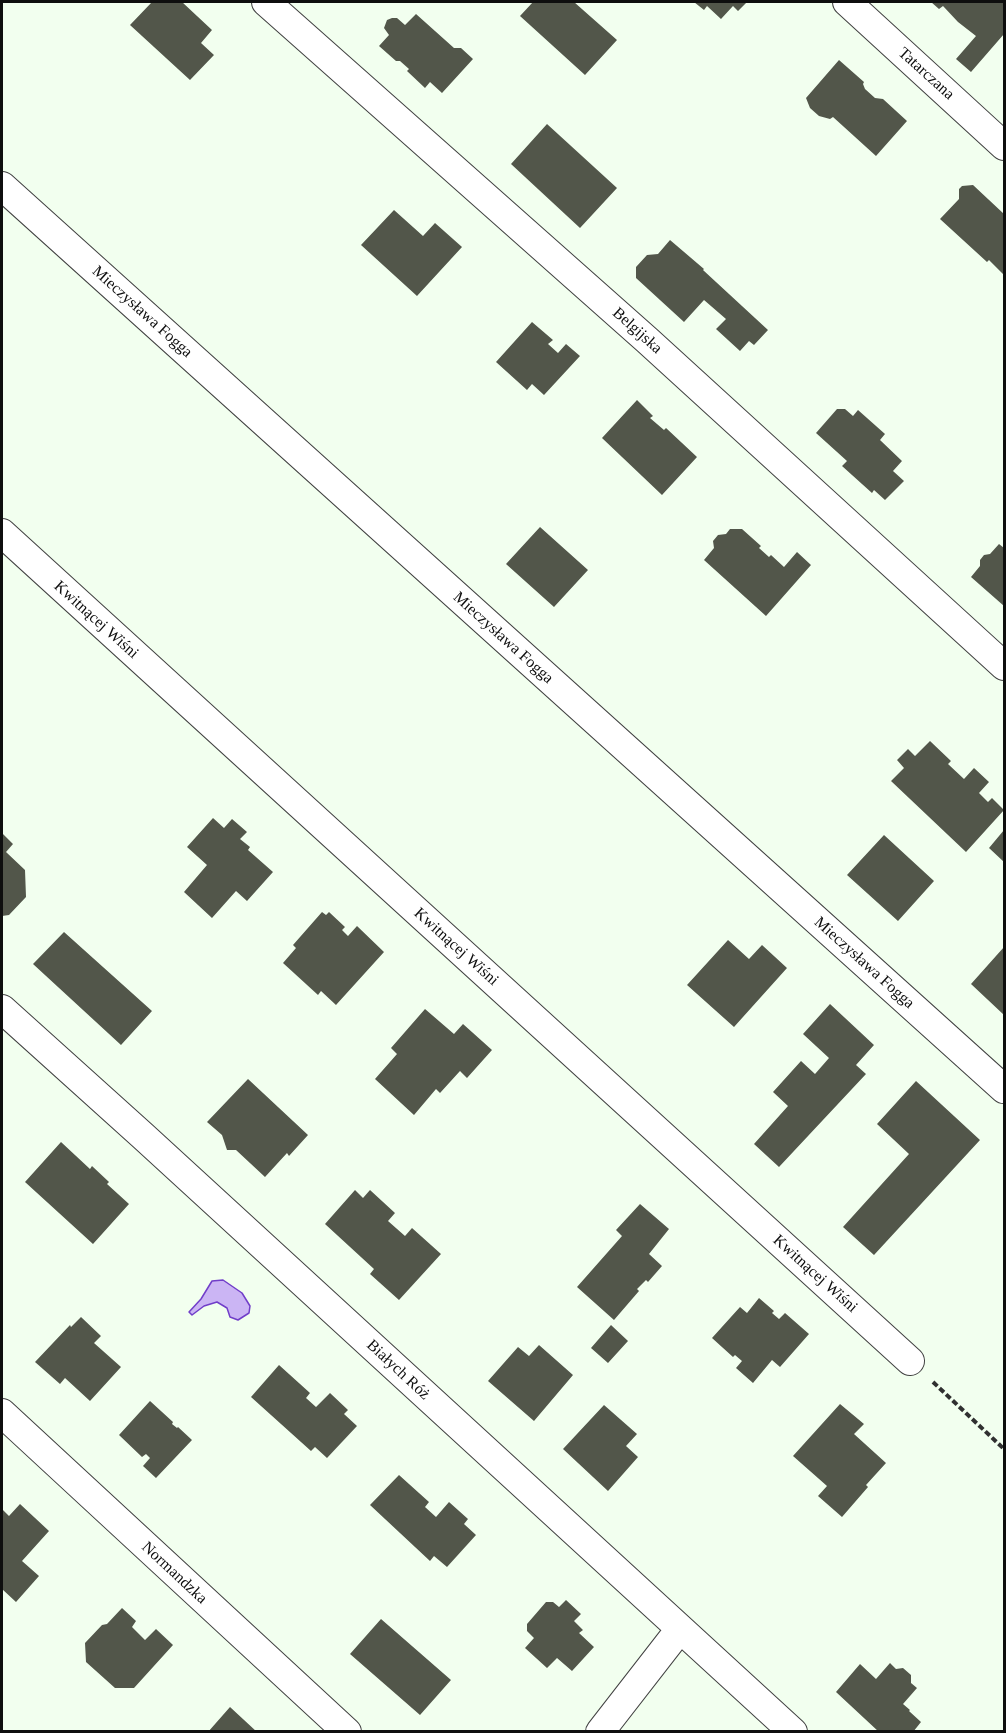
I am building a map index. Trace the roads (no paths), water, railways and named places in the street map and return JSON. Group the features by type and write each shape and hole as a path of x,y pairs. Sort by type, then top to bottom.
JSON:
{"street":[{"name":"Belgijska","path":"266,2 647,340 1005,666"},
{"name":"Tatarczana","path":"847,2 1005,146"},
{"name":"Mieczysława Fogga","path":"2,186 1005,1089"},
{"name":"Kwitnącej Wiśni","path":"2,533 910,1361"},
{"name":"Białych Róż","path":"2,1009 793,1731"},
{"name":"Normandzka","path":"2,1413 347,1731"},
{"path":"600,1731 680,1629"}]}
